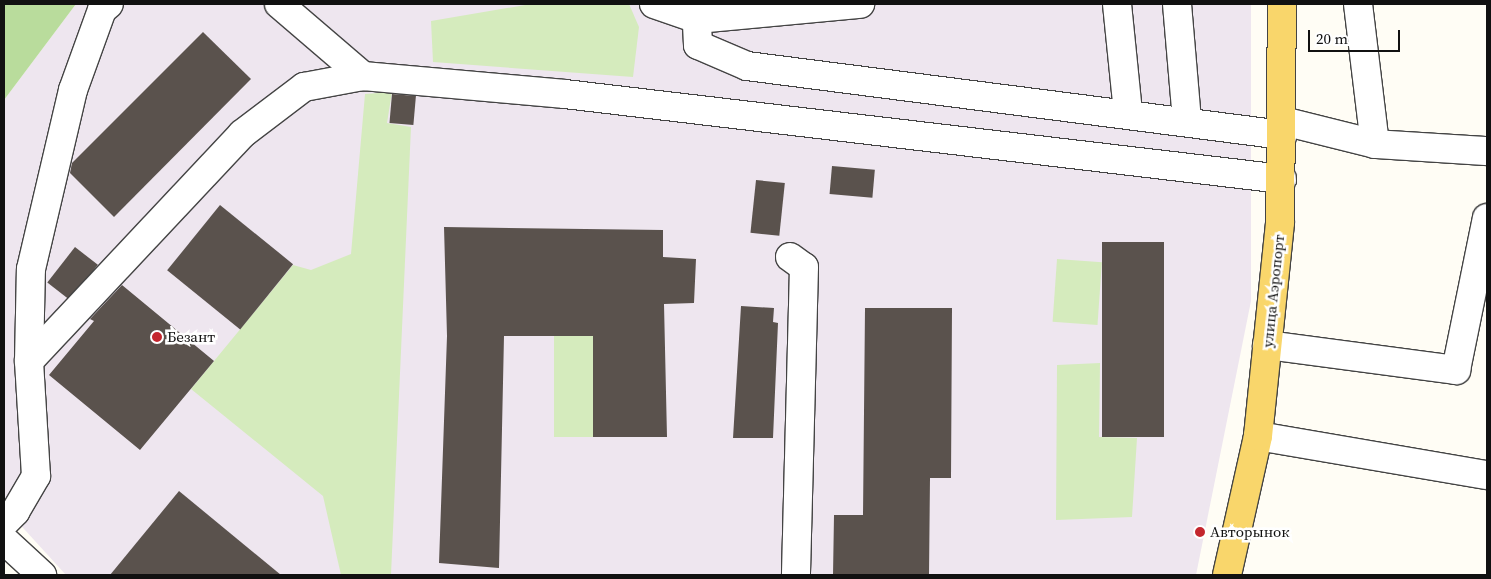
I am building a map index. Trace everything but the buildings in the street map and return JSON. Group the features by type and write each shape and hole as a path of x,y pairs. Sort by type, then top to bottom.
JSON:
{"main road":[{"name":"улица Аэропорт","path":"1227,575 1258,436 1267,345 1282,179 1283,4"}],"lane":[{"path":"4,522 15,512 36,476 29,361 30,269 73,90 102,10 109,4"},
{"path":"279,4 363,76"},
{"path":"654,4 696,12 860,4"},
{"path":"1117,4 1128,113"},
{"path":"1177,4 1187,121"},
{"path":"1358,4 1375,144"},
{"path":"696,12 698,46 747,66 1187,121 1283,128 1375,144 1487,151"},
{"path":"29,361 242,134 304,87 363,76 565,94 1282,179"},
{"path":"1267,345 1456,370 1487,218"},
{"path":"790,257 804,267 796,575"},
{"path":"1258,436 1487,475"},
{"path":"4,540 42,575"}],"shaded area":[{"path":"76,4 1251,4 1251,301 1196,575 66,575 4,507 4,100"}],"green space":[{"path":"4,4 76,4 4,100"},
{"path":"531,4 629,4 639,27 633,77 433,62 431,21"},
{"path":"392,92 387,123 411,127 391,575 341,575 323,496 191,389 293,265 311,270 351,254 365,94"},
{"path":"1057,259 1102,262 1097,325 1053,322"},
{"path":"554,336 593,336 593,437 554,437"},
{"path":"1100,363 1099,437 1137,438 1132,517 1056,520 1057,365"}],"place":[{"name":"Безант","path":"157,337"},
{"name":"Авторынок","path":"1200,532"}]}
